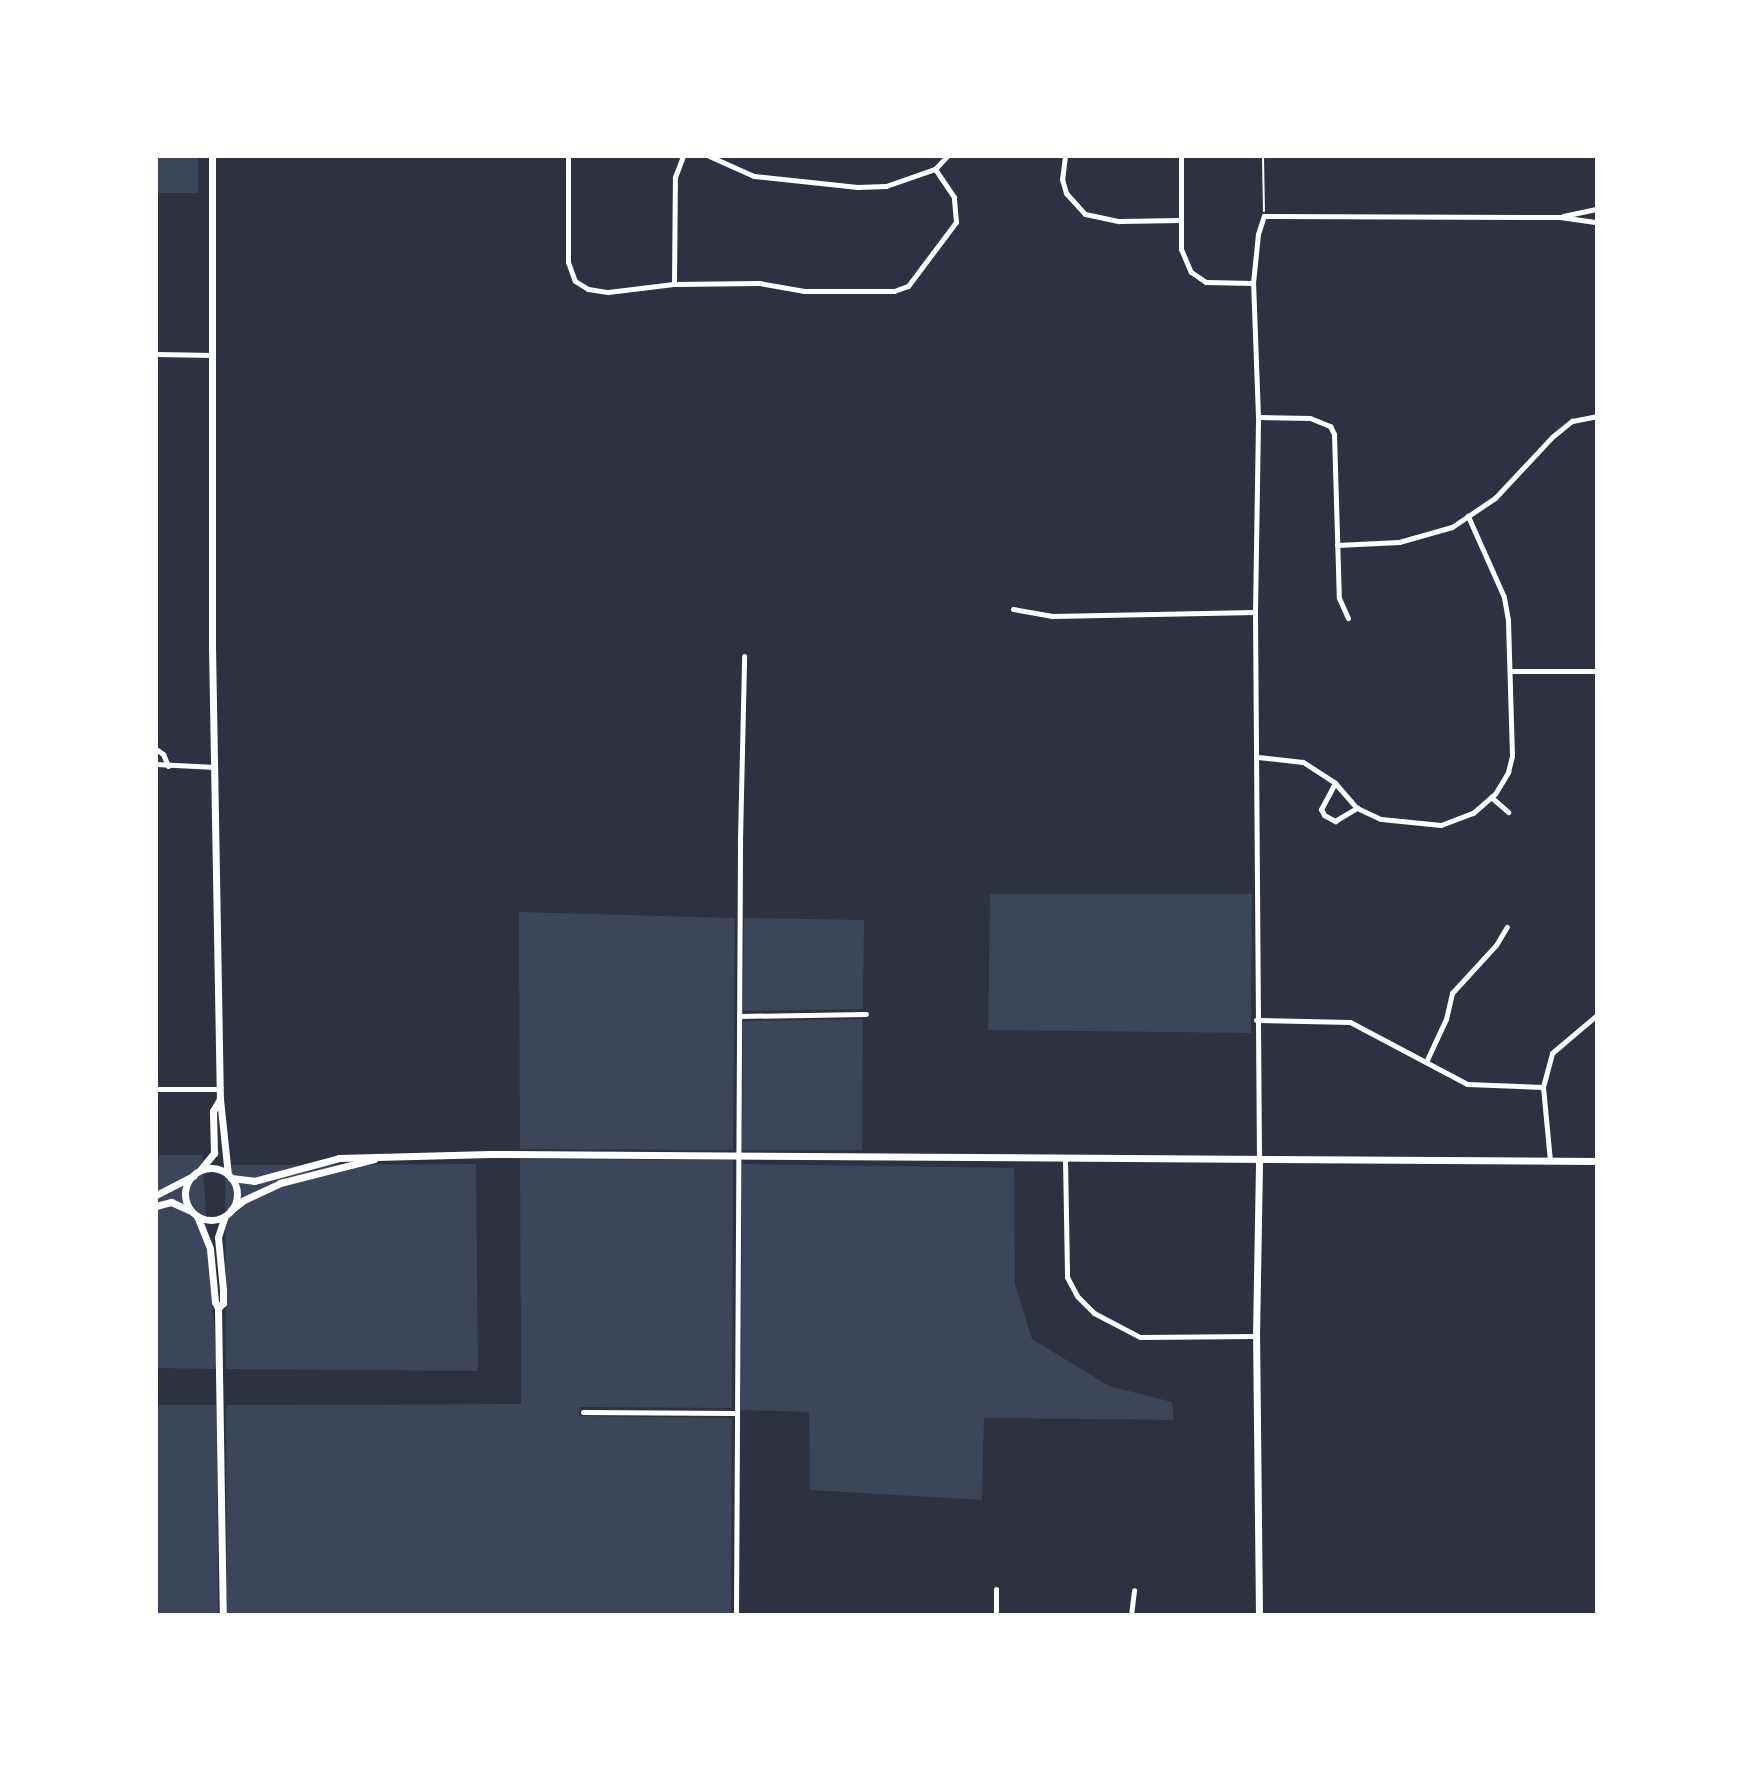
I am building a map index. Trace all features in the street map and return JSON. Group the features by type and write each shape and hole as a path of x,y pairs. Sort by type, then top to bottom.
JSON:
{"street":[{"path":"212,156 212,646 220,1099 230,1176 237,1195 218,1237 223,1290 223,1303 218,1308"},
{"path":"568,156 568,262 575,281 588,289 608,292 674,284 759,283 804,291 894,291 908,286 956,222 954,197 935,169"},
{"path":"674,284 675,177 683,156"},
{"path":"709,156 754,176 857,187 886,186 935,169 947,156"},
{"path":"1065,156 1062,179 1066,193 1085,214 1119,221 1181,220"},
{"path":"1181,156 1181,249 1191,272 1206,282 1253,283"},
{"path":"1560,217 1597,209"},
{"path":"1259,1615 1256,1336 1258,757 1255,612 1258,417 1253,283 1258,234 1264,216 1560,217 1597,222"},
{"path":"156,354 214,355"},
{"path":"1337,545 1399,542 1452,527 1495,498 1552,437 1572,421 1597,416"},
{"path":"1258,417 1310,418 1330,426 1334,434 1339,598 1348,618"},
{"path":"1258,757 1303,762 1335,783 1357,808 1381,819 1441,825 1473,813 1491,797 1508,772 1512,756 1504,597 1468,516"},
{"path":"1013,609 1052,616 1255,612"},
{"path":"736,1615 737,1155 744,656"},
{"path":"1510,671 1597,671"},
{"path":"156,749 163,754 168,766"},
{"path":"156,764 216,767"},
{"path":"1335,783 1321,809 1324,815 1335,821 1357,808"},
{"path":"1491,797 1508,812"},
{"path":"1426,1062 1446,1019 1452,993 1496,945 1507,927"},
{"path":"739,1016 866,1014"},
{"path":"1550,1161 1543,1087 1552,1053 1597,1015"},
{"path":"1256,1020 1350,1022 1467,1084 1543,1087"},
{"path":"156,1089 220,1089"},
{"path":"220,1099 213,1111 214,1153 185,1189 210,1249 218,1308 223,1615"},
{"path":"156,1195 196,1173 214,1168 230,1176 254,1181 339,1158 737,1155 1597,1161"},
{"path":"156,1206 171,1202 211,1220 280,1183 376,1158"},
{"path":"1065,1158 1067,1277 1077,1296 1094,1313 1140,1337 1256,1336"},
{"path":"583,1412 736,1413"},
{"path":"996,1589 996,1615"},
{"path":"1131,1615 1134,1590"}],"path":[{"path":"1263,156 1264,216"}],"shaded area":[{"path":"156,156 198,156 198,193 156,193"},
{"path":"990,894 1252,894 1251,1033 988,1030"},
{"path":"519,912 735,918 733,1150 520,1149"},
{"path":"744,918 864,920 863,1009 743,1011"},
{"path":"863,1019 862,1150 742,1150 743,1021"},
{"path":"156,1155 202,1155 217,1369 156,1368"},
{"path":"520,1159 733,1160 732,1408 579,1407 579,1416 732,1418 731,1615 227,1615 226,1405 521,1404"},
{"path":"476,1164 478,1371 226,1369 225,1165"},
{"path":"742,1164 1014,1168 1015,1284 1032,1339 1109,1386 1172,1402 1174,1420 984,1418 982,1500 810,1490 809,1412 741,1410"},
{"path":"156,1405 217,1405 218,1615 156,1615"}]}
